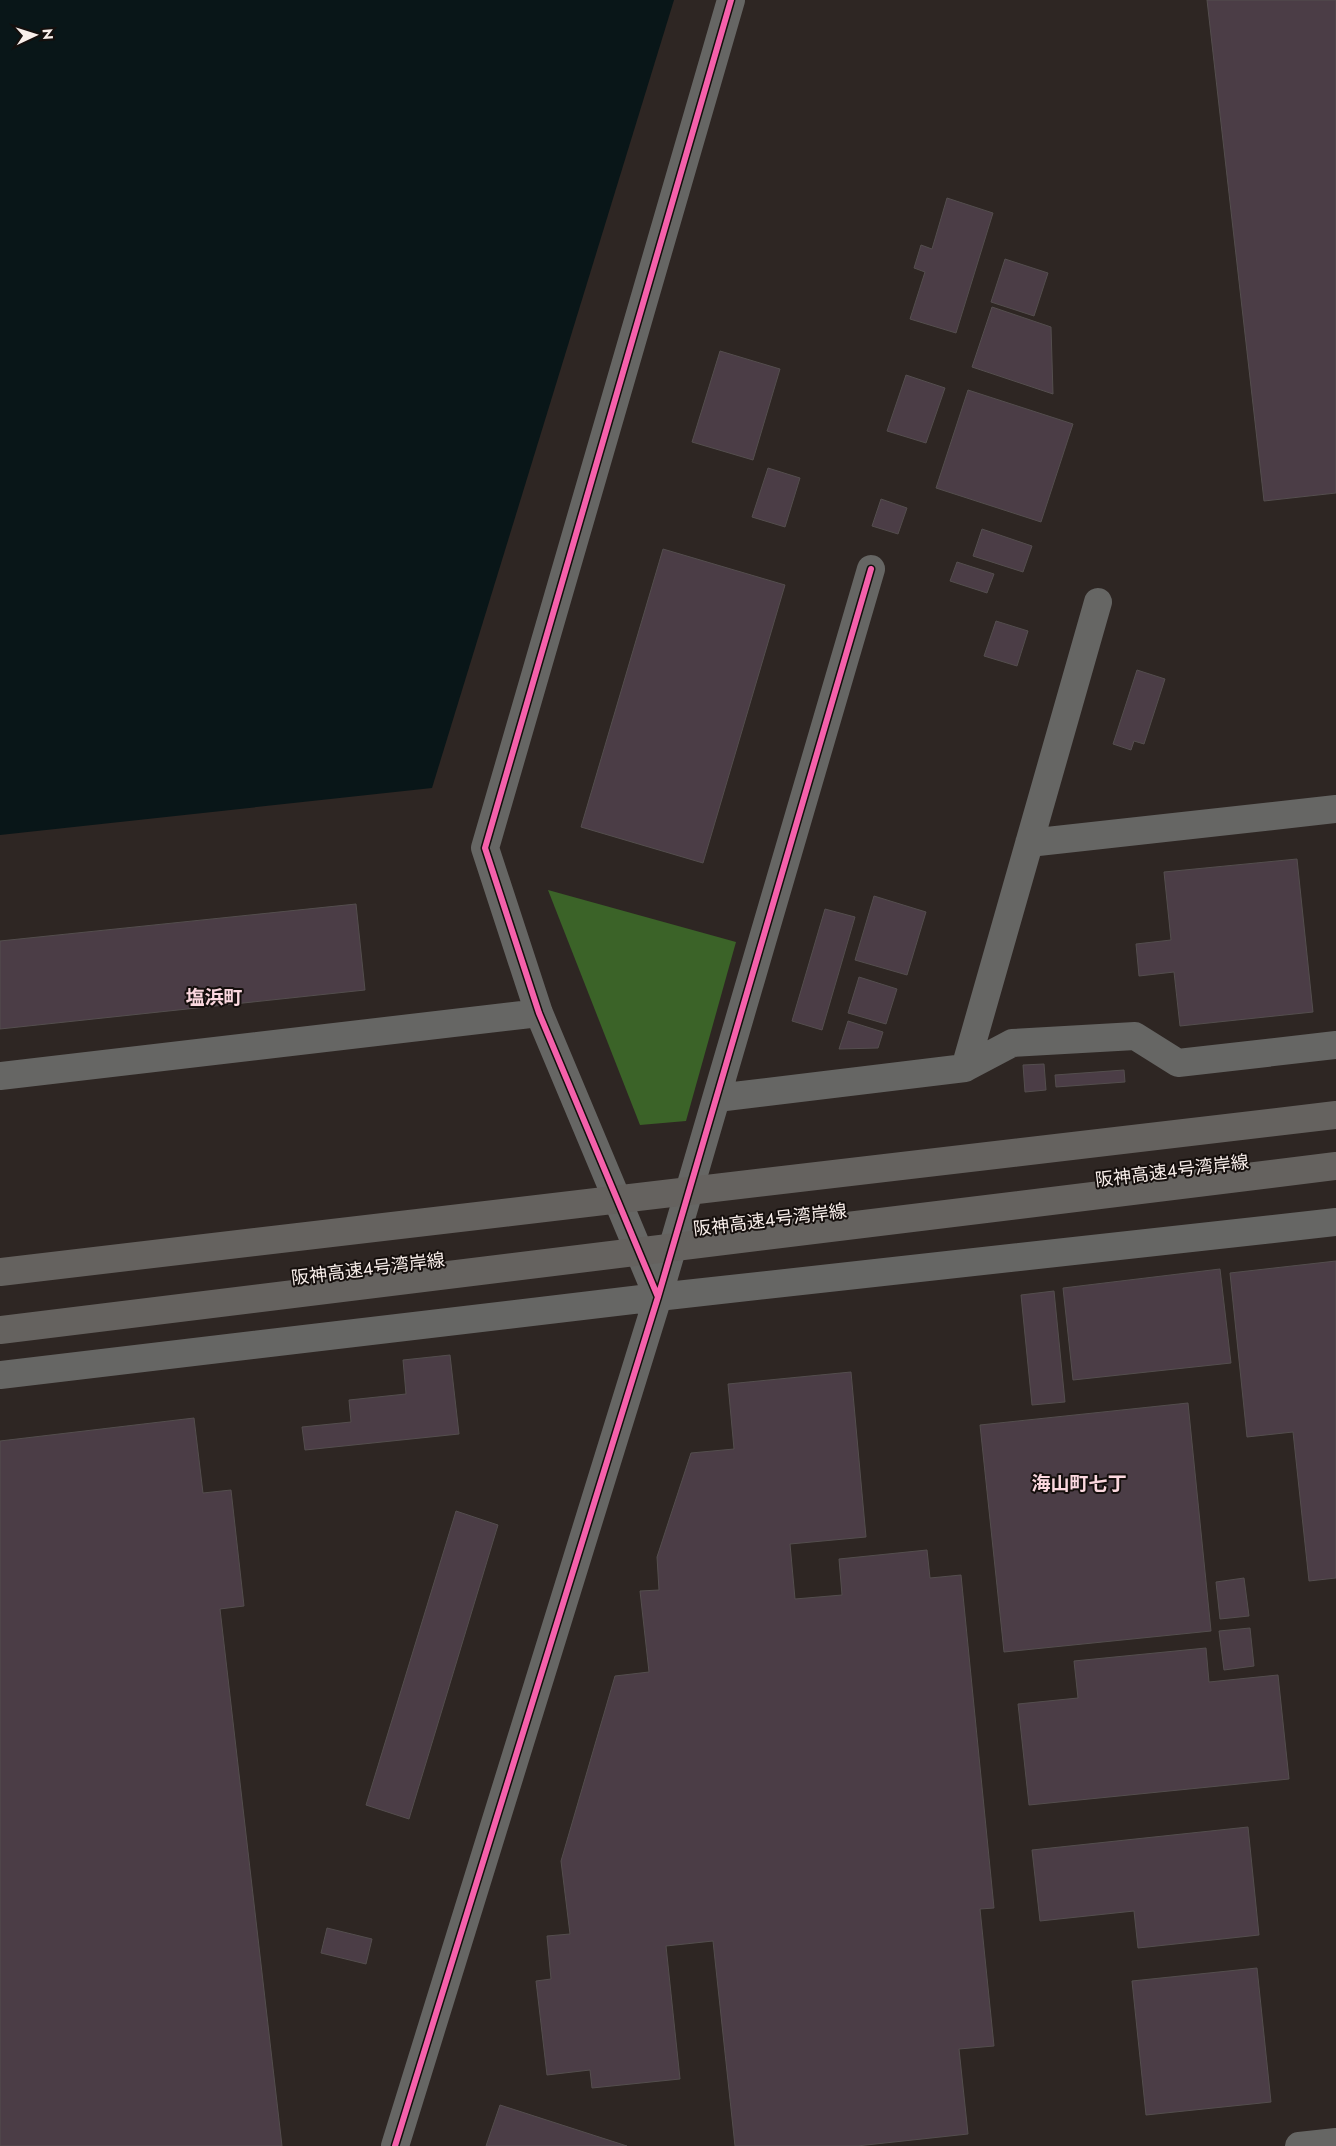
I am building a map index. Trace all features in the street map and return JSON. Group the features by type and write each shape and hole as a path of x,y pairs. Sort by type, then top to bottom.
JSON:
{"highway":[{"name":"阪神高速4号湾岸線","path":"0,1272 1336,1115"},
{"name":"阪神高速4号湾岸線","path":"0,1330 1336,1166"}],"street":[{"path":"658,1297 539,1013 485,848 731,0"},
{"path":"396,2146 658,1297 871,570"},
{"path":"965,1068 1098,602"},
{"path":"1029,843 1336,809"},
{"path":"0,1076 539,1013"},
{"path":"717,1098 965,1068 1012,1043 1135,1036 1178,1063 1336,1045"},
{"path":"0,1375 658,1297 1336,1222"},
{"path":"1299,2146 1336,2142"}],"green space":[{"path":"548,890 736,942 686,1121 640,1125"}],"shaded area":[{"path":"0,0 674,0 432,788 0,835"}],"building":[{"path":"1207,0 1336,0 1336,493 1264,501"},
{"path":"947,198 993,213 956,333 910,319 925,272 914,268 921,245 932,249"},
{"path":"1005,259 1048,273 1034,316 991,302"},
{"path":"992,307 1051,327 1053,394 972,367"},
{"path":"720,351 780,369 753,460 692,442"},
{"path":"906,375 945,388 926,443 887,431"},
{"path":"968,390 1073,424 1041,522 936,488"},
{"path":"768,468 800,478 785,527 752,517"},
{"path":"881,499 907,508 898,534 872,526"},
{"path":"982,529 1032,546 1023,572 973,556"},
{"path":"663,549 785,585 703,863 581,827"},
{"path":"957,562 994,574 987,593 950,581"},
{"path":"996,621 1028,631 1017,666 984,656"},
{"path":"1137,670 1165,679 1144,744 1134,741 1131,750 1113,744"},
{"path":"1297,859 1313,1012 1180,1026 1174,972 1139,976 1136,944 1171,940 1164,872"},
{"path":"874,896 926,912 907,975 855,960"},
{"path":"356,904 365,990 0,1029 0,941"},
{"path":"825,909 855,917 822,1030 792,1021"},
{"path":"859,977 897,989 886,1024 848,1013"},
{"path":"848,1021 883,1032 878,1048 839,1049"},
{"path":"1044,1064 1046,1090 1025,1092 1023,1065"},
{"path":"1124,1070 1125,1082 1056,1087 1055,1075"},
{"path":"1336,1261 1336,1578 1309,1581 1293,1432 1247,1437 1230,1273"},
{"path":"1220,1269 1231,1363 1073,1380 1063,1288"},
{"path":"1054,1291 1065,1402 1032,1405 1021,1295"},
{"path":"450,1355 459,1434 305,1450 302,1427 351,1422 349,1400 406,1394 403,1360"},
{"path":"851,1372 866,1537 790,1544 795,1599 842,1595 839,1559 927,1550 930,1578 961,1575 994,1908 980,1909 994,2046 959,2049 968,2134 857,2146 735,2146 713,1941 666,1946 680,2079 592,2088 590,2070 547,2075 536,1981 551,1979 547,1936 570,1934 561,1861 615,1676 649,1672 640,1591 659,1590 657,1557 691,1453 734,1449 728,1384"},
{"path":"1188,1403 1211,1631 1004,1652 980,1425"},
{"path":"194,1418 203,1493 231,1490 244,1606 220,1609 282,2146 0,2146 0,1441"},
{"path":"456,1511 498,1525 409,1819 366,1805"},
{"path":"1244,1578 1249,1616 1220,1619 1216,1582"},
{"path":"1250,1628 1254,1666 1224,1670 1219,1631"},
{"path":"1206,1648 1209,1682 1278,1675 1289,1779 1029,1805 1018,1704 1078,1698 1074,1661"},
{"path":"1248,1827 1259,1935 1138,1948 1134,1911 1040,1921 1032,1850"},
{"path":"327,1928 372,1939 366,1964 321,1953"},
{"path":"1257,1968 1271,2102 1146,2115 1132,1981"},
{"path":"500,2105 627,2146 486,2146"}],"cycle path":[{"path":"658,1297 539,1013 485,848 731,0"},
{"path":"395,2146 658,1297 871,569"}],"district":[{"name":"塩浜町","path":"214,997"},
{"name":"海山町七丁","path":"1079,1483"}]}
